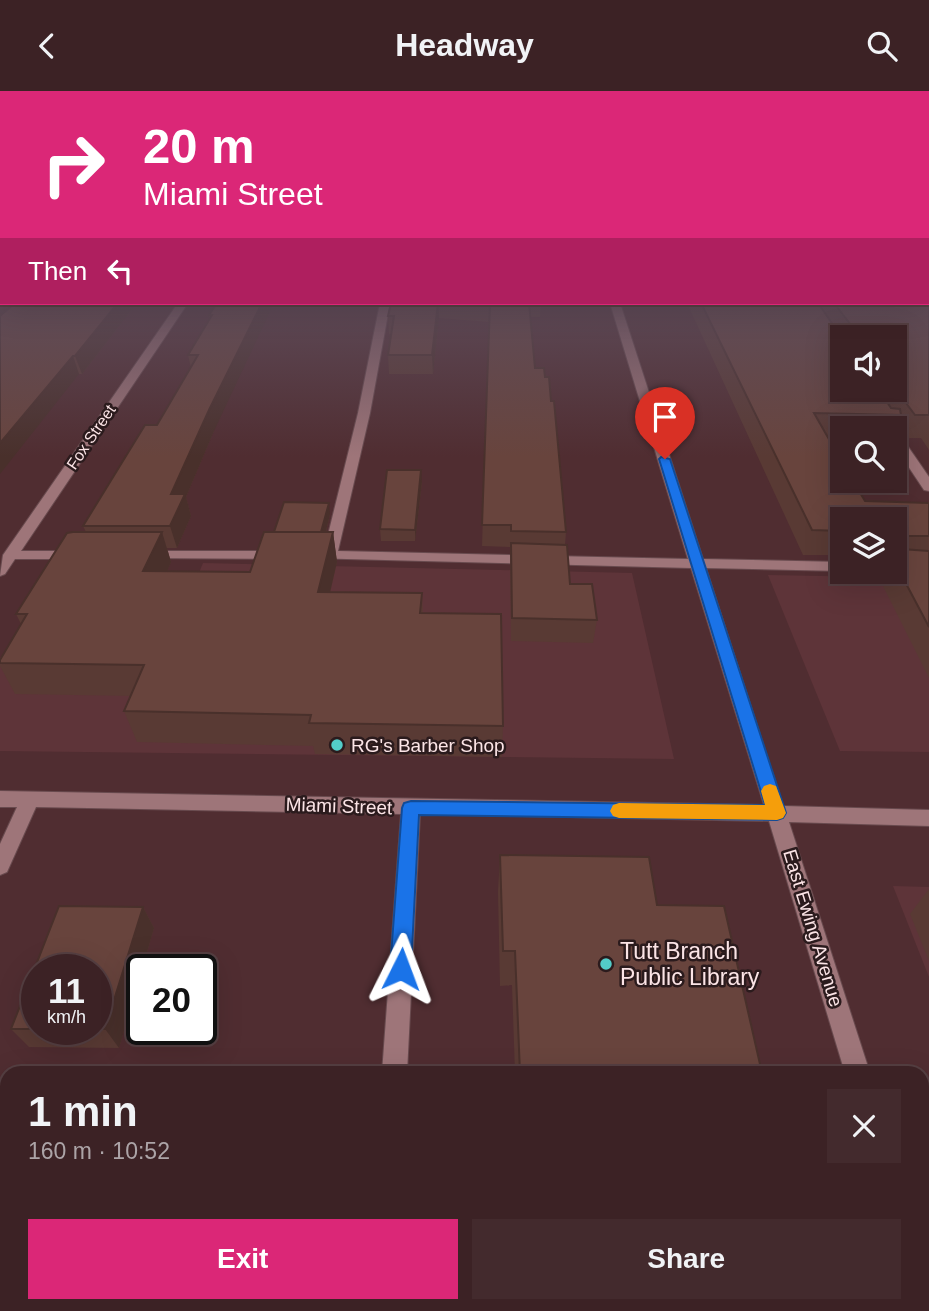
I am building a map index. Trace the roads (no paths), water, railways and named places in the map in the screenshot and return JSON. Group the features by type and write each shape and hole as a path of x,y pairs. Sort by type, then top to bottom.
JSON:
{"street":[{"name":"Fox Street","path":"0,571 156,343"},
{"path":"330,555 364,413 377,343"},
{"name":"East Ewing Avenue","path":"628,343 856,1066"},
{"path":"907,454 929,487"},
{"path":"10,555 84,555"},
{"path":"125,555 330,555 830,567"},
{"name":"Miami Street","path":"0,799 929,818"},
{"path":"0,866 30,800"},
{"path":"394,1066 411,808"}],"place":[{"name":"RG's Barber Shop","path":"337,745"},
{"name":"Tutt Branch Public Library","path":"606,964"}]}
